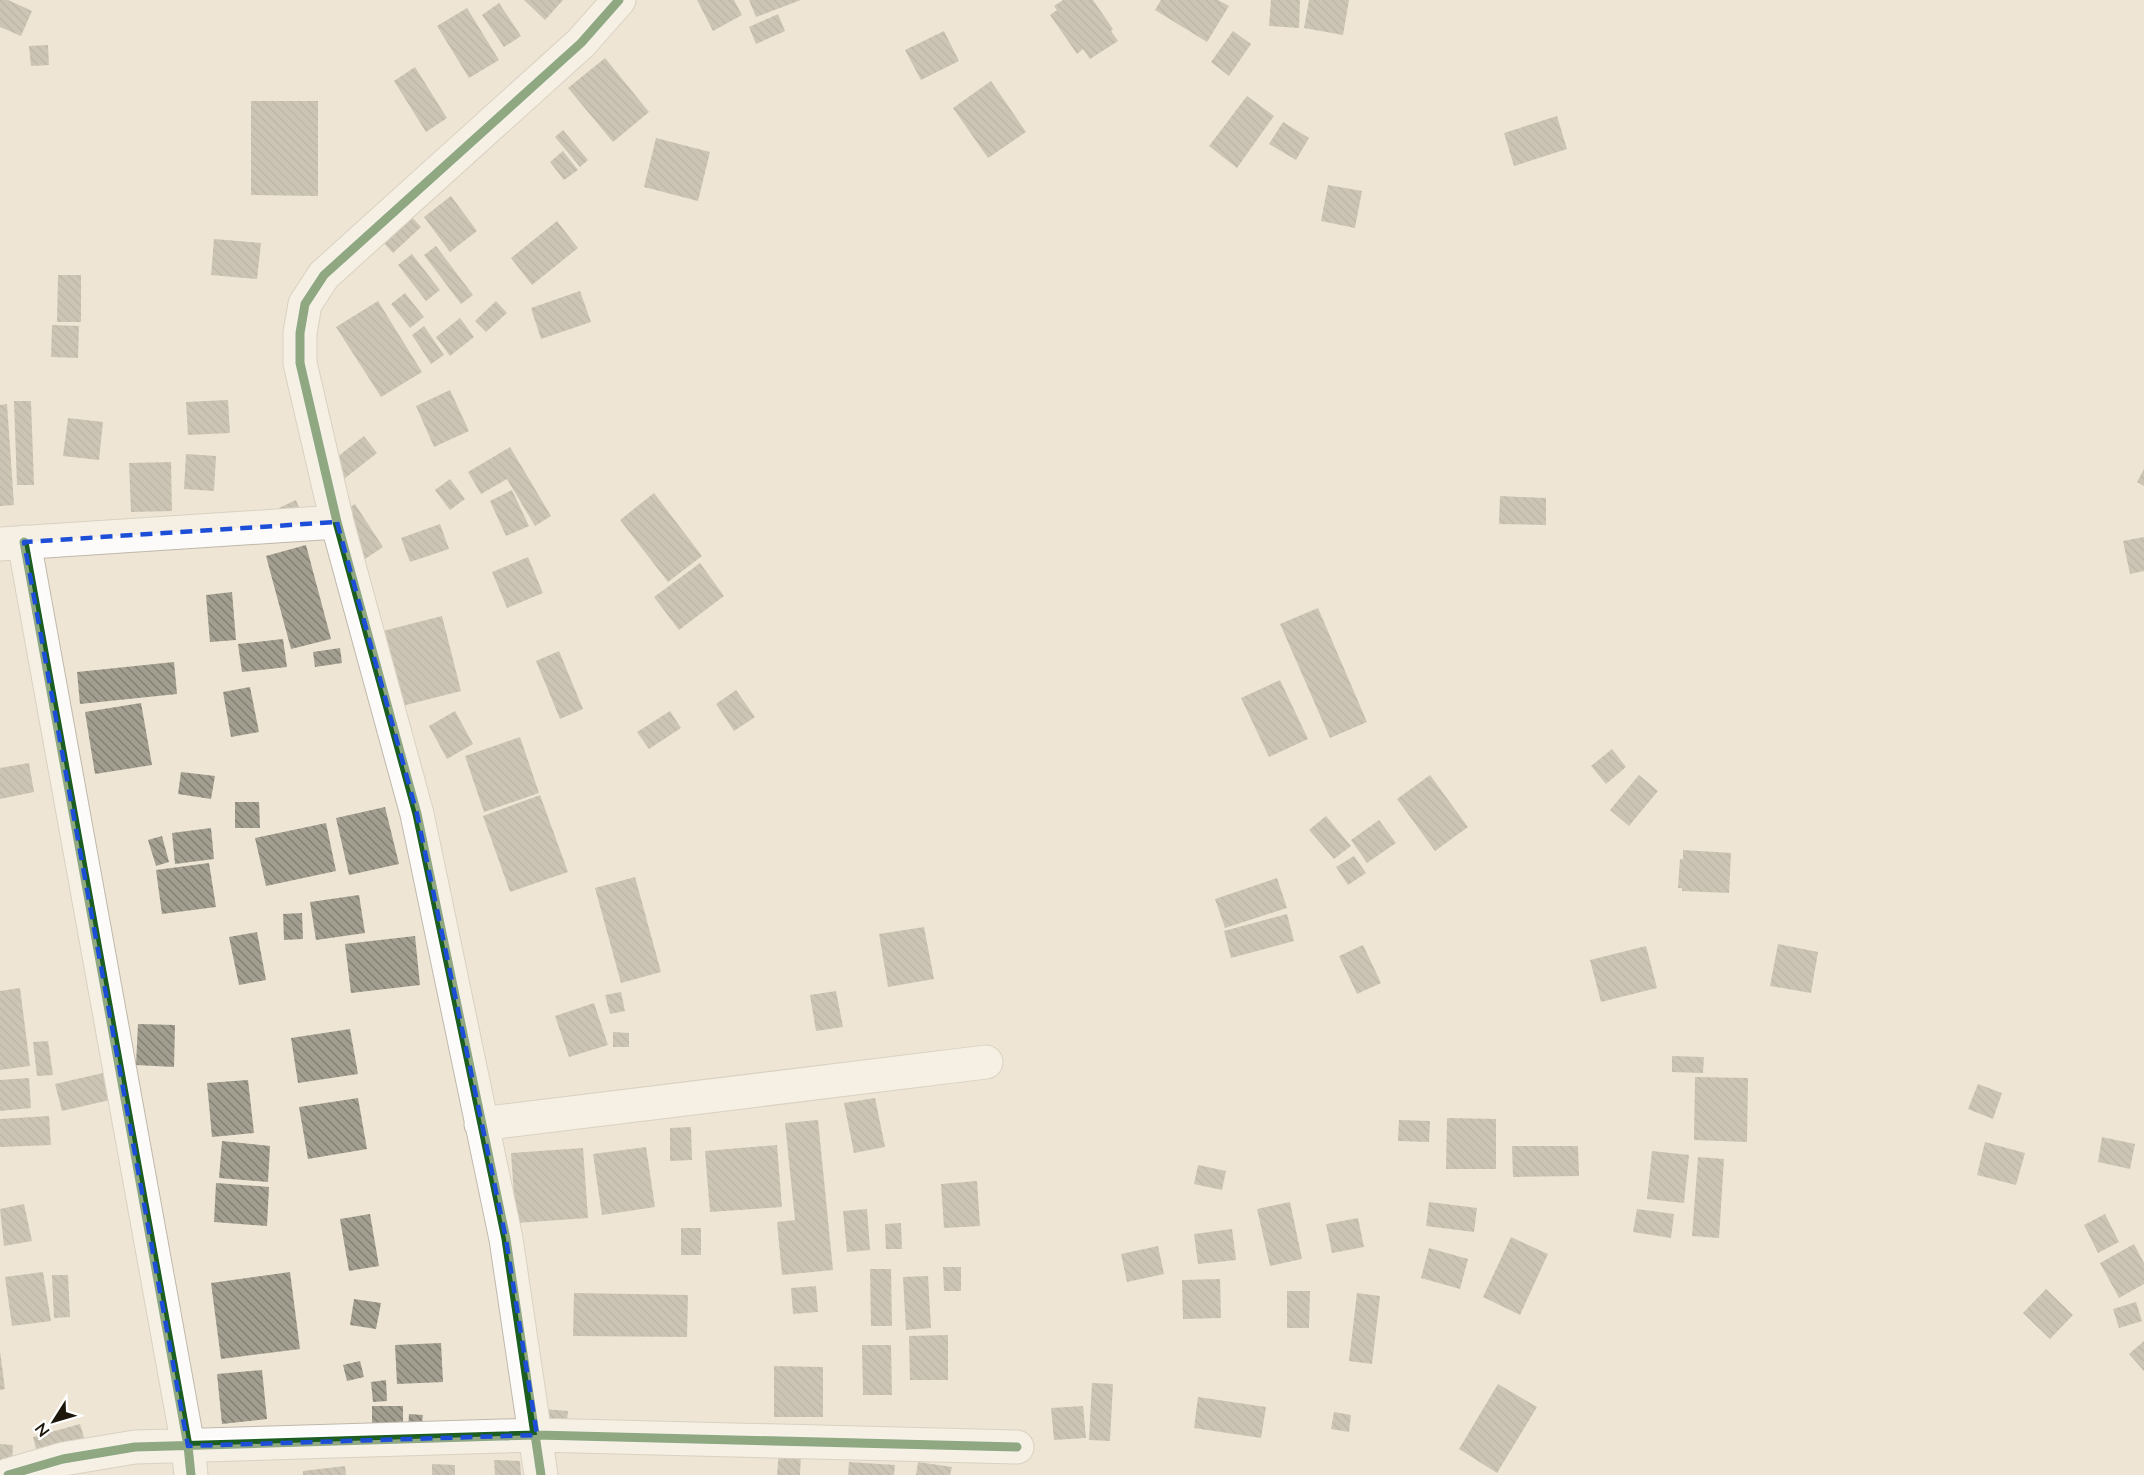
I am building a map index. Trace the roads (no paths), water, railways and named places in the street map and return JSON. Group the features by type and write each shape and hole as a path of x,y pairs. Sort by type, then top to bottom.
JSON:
{"street":[{"path":"541,1475 537,1435 506,1239 417,814 337,522 300,363 300,333 305,304 324,275 581,43 619,0"},
{"path":"190,1460 12,543 337,522"},
{"path":"481,1124 987,1062"},
{"path":"8,1475 63,1459 135,1447 190,1460 537,1435 1017,1447"}]}
